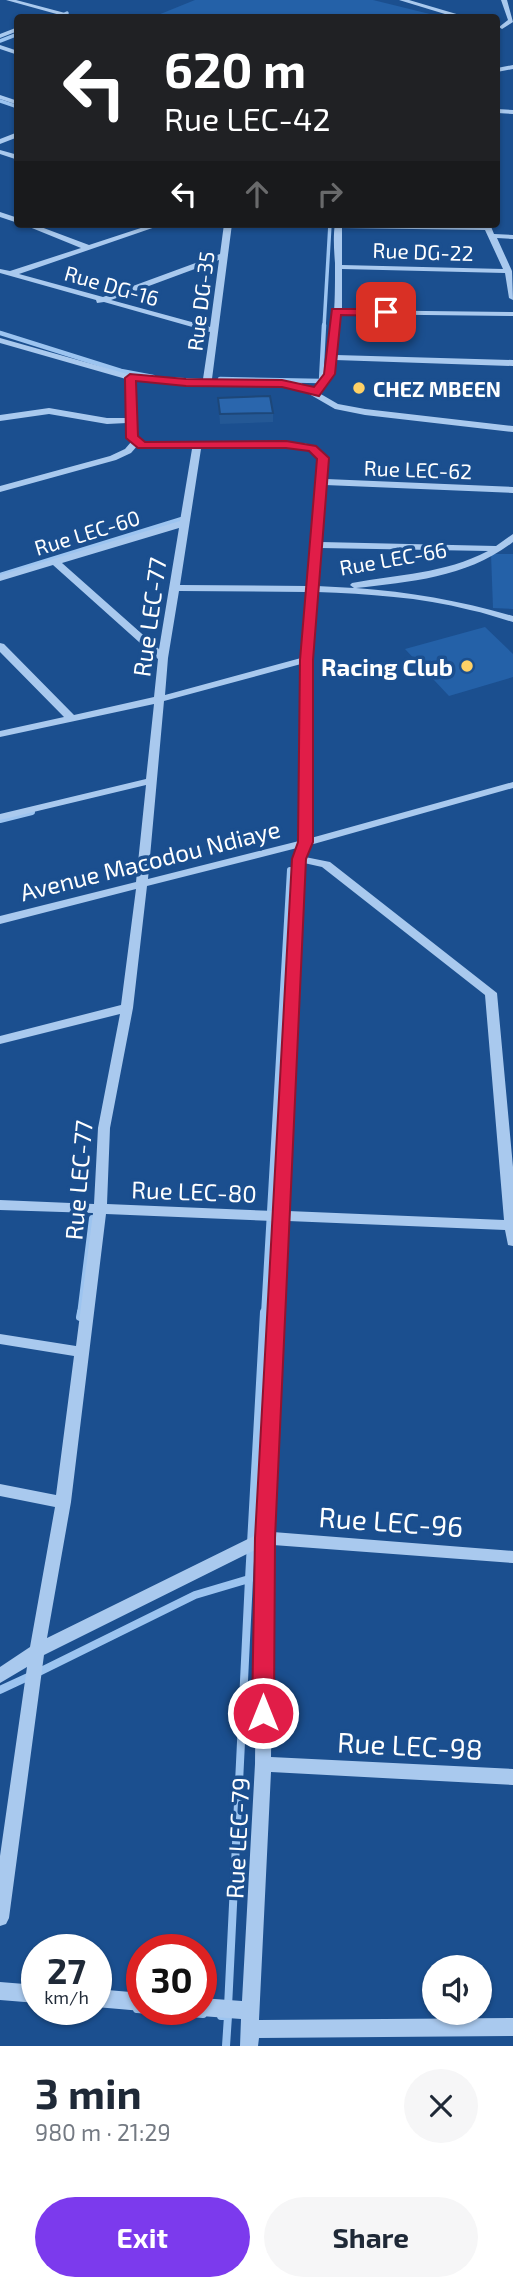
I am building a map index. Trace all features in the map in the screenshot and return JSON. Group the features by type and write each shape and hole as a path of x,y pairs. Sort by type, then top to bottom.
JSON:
{"street":[{"path":"9,0 68,14"},
{"path":"402,0 453,14"},
{"path":"504,0 511,20 506,29"},
{"path":"56,14 61,12"},
{"path":"36,228 89,248"},
{"path":"3,274 148,228"},
{"name":"Rue DG-35","path":"208,383 227,228"},
{"path":"315,393 325,383 333,357 338,267 337,228"},
{"path":"451,228 489,229 513,237"},
{"path":"489,229 508,271 513,299"},
{"path":"100,301 223,256"},
{"name":"Rue DG-22","path":"338,267 508,271"},
{"name":"Rue DG-16","path":"3,274 215,331"},
{"path":"336,312 513,314"},
{"path":"0,340 130,378 208,383 282,383 308,388 335,406 365,412 513,429"},
{"path":"333,357 513,363"},
{"path":"130,378 131,420 136,442"},
{"path":"0,418 49,411 107,421 131,420"},
{"path":"136,442 153,446 197,446"},
{"path":"0,489 113,458 128,451 136,442"},
{"name":"Rue LEC-79","path":"197,446 303,446 312,448 323,458 306,660 305,842 299,859 265,1538 263,1764 250,2028"},
{"name":"Rue LEC-77","path":"0,1918 37,1651 63,1502 100,1210 104,1128 127,1007 142,883 163,658 197,446"},
{"name":"Rue LEC-62","path":"322,482 513,490"},
{"name":"Rue LEC-60","path":"0,578 185,523"},
{"name":"Rue LEC-66","path":"313,590 410,579 467,564 499,548 513,537"},
{"path":"316,545 499,548"},
{"path":"54,561 163,658"},
{"path":"176,588 313,590 421,596 513,619"},
{"path":"0,646 72,719"},
{"path":"0,734 161,699 306,660"},
{"path":"0,817 150,781"},
{"name":"Avenue Macodou Ndiaye","path":"0,920 305,842 513,785"},
{"path":"299,859 326,864 491,993 513,1241"},
{"path":"0,1040 127,1007"},
{"name":"Rue LEC-80","path":"0,1205 512,1225"},
{"path":"0,1339 82,1352"},
{"path":"0,1490 63,1502"},
{"path":"3,1673 37,1651 265,1538"},
{"name":"Rue LEC-96","path":"265,1538 513,1557"},
{"name":"Rue LEC-98","path":"263,1764 513,1777"},
{"path":"0,1991 21,1993"},
{"path":"217,2014 250,2028 513,2028"}],"shaded area":[{"path":"195,0 373,0 430,14 160,14"},
{"path":"491,554 513,554 513,609 493,608"},
{"name":"Racing Club","path":"485,627 513,654 513,677 449,696 405,649"}],"building":[{"path":"270,396 273,413 220,414 218,398"}],"waterway":[{"path":"0,41 14,36"},
{"path":"0,101 14,106"},
{"path":"324,327 330,228"},
{"path":"220,379 321,381 324,325"},
{"path":"0,333 121,371 153,377"},
{"path":"0,575 182,519"},
{"path":"0,820 32,812"},
{"path":"264,1314 290,870"},
{"path":"80,1314 92,1218"},
{"path":"80,1317 81,1312"},
{"path":"249,1579 264,1312"},
{"path":"37,1673 195,1595 249,1579"},
{"path":"228,2007 249,1579"},
{"path":"0,1690 30,1676"},
{"path":"221,2016 228,2016 226,2046"}],"place":[{"name":"CHEZ MBEEN","path":"359,388"},
{"name":"Racing Club","path":"467,666"}],"route":[{"path":"263,1713 265,1538 299,859 305,842 306,660 323,458 312,448 286,444 142,446 132,438 130,378 186,383 282,383 299,385 315,393 325,383 329,374 336,312 386,312"}]}
